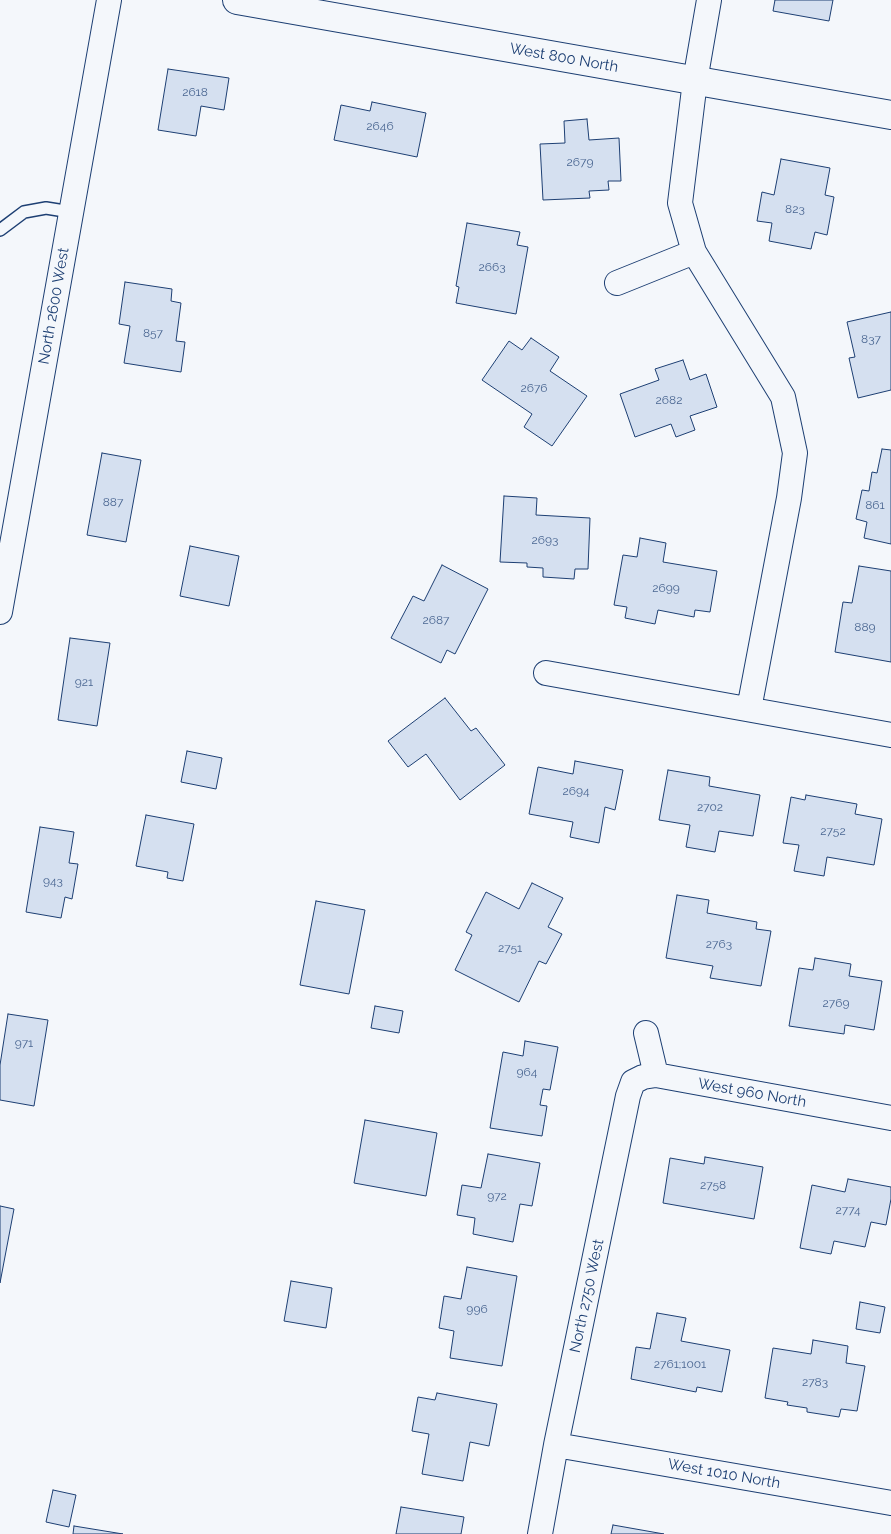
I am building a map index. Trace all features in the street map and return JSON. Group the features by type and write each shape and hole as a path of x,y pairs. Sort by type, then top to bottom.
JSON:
{"street":[{"name":"North 2600 West","path":"0,612 109,0"},
{"name":"West 800 North","path":"238,0 891,115"},
{"path":"709,0 695,81 680,203 694,252 784,397 795,453 789,498 748,709"},
{"path":"617,283 694,252"},
{"path":"546,673 891,735"},
{"path":"646,1033 656,1075"},
{"name":"West 960 North","path":"656,1075 891,1118"},
{"name":"North 2750 West","path":"540,1534 556,1445 628,1096 633,1082 643,1077 656,1075"},
{"name":"West 1010 North","path":"556,1445 891,1503"}],"lane":[{"path":"0,230 24,212 46,208 71,212"}],"building":[{"path":"775,0 833,0 829,21 773,11"},
{"path":"168,69 229,78 224,110 201,106 196,136 158,130"},
{"path":"372,102 426,113 417,157 334,140 341,105 370,111"},
{"path":"587,119 589,140 619,138 621,181 608,181 609,190 589,191 590,198 543,200 540,144 565,143 564,121"},
{"path":"781,159 830,168 825,195 834,197 827,235 815,232 811,249 769,241 772,223 757,221 762,192 774,195"},
{"path":"467,223 520,232 517,245 528,247 516,314 456,303 459,287 456,286"},
{"path":"125,282 172,289 171,301 181,303 176,341 185,342 181,372 124,363 130,326 119,324"},
{"path":"891,312 891,390 858,398 849,358 855,357 847,322"},
{"path":"531,338 559,357 550,371 587,396 552,446 524,427 532,414 482,380 509,341 522,350"},
{"path":"683,360 690,380 706,374 717,407 690,416 695,430 676,437 671,424 635,437 620,394 659,380 655,369"},
{"path":"882,449 891,450 891,544 864,538 867,522 856,519 862,490 869,491 872,472 877,473"},
{"path":"102,453 141,460 126,542 87,535"},
{"path":"504,496 537,498 536,515 590,518 588,569 575,569 574,579 543,577 543,568 527,567 527,563 500,562"},
{"path":"640,538 666,543 663,562 717,571 710,612 695,610 694,617 658,610 655,624 625,618 627,607 614,605 623,555 637,557"},
{"path":"190,546 239,556 229,606 180,596"},
{"path":"442,565 488,589 455,654 447,650 441,663 391,638 413,596 424,601"},
{"path":"859,566 891,571 891,662 835,652 843,602 852,603"},
{"path":"70,638 110,643 97,726 58,720"},
{"path":"445,698 471,731 476,728 505,765 460,800 426,754 408,767 388,741"},
{"path":"187,751 222,758 216,789 181,782"},
{"path":"575,761 623,770 615,810 605,807 599,843 570,837 573,822 529,814 538,767 573,774"},
{"path":"668,770 710,777 709,786 760,795 753,836 719,831 715,852 686,847 690,825 659,820"},
{"path":"806,795 857,804 855,814 882,819 874,865 827,857 824,876 794,871 799,845 783,843 791,797 805,800"},
{"path":"146,815 194,824 183,881 167,878 168,872 136,866"},
{"path":"40,827 74,832 69,863 78,864 72,899 65,897 61,918 26,912"},
{"path":"532,883 563,898 548,927 562,934 546,964 539,961 519,1002 455,970 472,935 466,932 486,892 519,909"},
{"path":"677,895 709,900 707,913 757,922 756,929 771,931 761,986 710,978 713,966 666,958"},
{"path":"316,901 365,910 349,994 300,985"},
{"path":"815,958 851,964 849,976 882,981 874,1030 845,1025 844,1034 789,1026 799,968 813,970"},
{"path":"375,1006 403,1011 399,1033 371,1028"},
{"path":"8,1014 48,1020 34,1106 0,1100 0,1065"},
{"path":"525,1041 558,1047 550,1090 543,1089 540,1105 547,1106 542,1136 490,1128 503,1052 523,1056"},
{"path":"365,1120 437,1133 426,1196 354,1183"},
{"path":"488,1154 540,1163 532,1206 520,1204 513,1242 473,1234 475,1218 457,1215 462,1185 481,1188"},
{"path":"705,1157 763,1167 754,1219 663,1203 670,1158 704,1164"},
{"path":"848,1179 891,1187 891,1199 886,1225 871,1222 865,1247 834,1241 831,1254 800,1248 812,1185 845,1192"},
{"path":"0,1206 14,1209 0,1283"},
{"path":"467,1267 517,1276 502,1366 450,1358 454,1331 439,1328 444,1296 461,1299"},
{"path":"291,1281 332,1288 326,1328 284,1321"},
{"path":"860,1302 885,1307 880,1333 856,1329"},
{"path":"657,1313 686,1318 681,1341 730,1350 722,1392 697,1387 696,1392 631,1379 636,1347 650,1349"},
{"path":"813,1340 848,1346 846,1363 865,1366 857,1411 841,1409 839,1417 807,1412 807,1408 787,1405 788,1402 765,1398 773,1348 811,1354"},
{"path":"437,1393 497,1404 489,1446 470,1442 463,1481 422,1474 429,1434 412,1431 418,1397 435,1400"},
{"path":"53,1490 76,1495 69,1527 46,1522"},
{"path":"401,1507 464,1517 461,1534 396,1534"},
{"path":"613,1525 664,1534 611,1534"},
{"path":"74,1526 123,1534 73,1534"}]}
